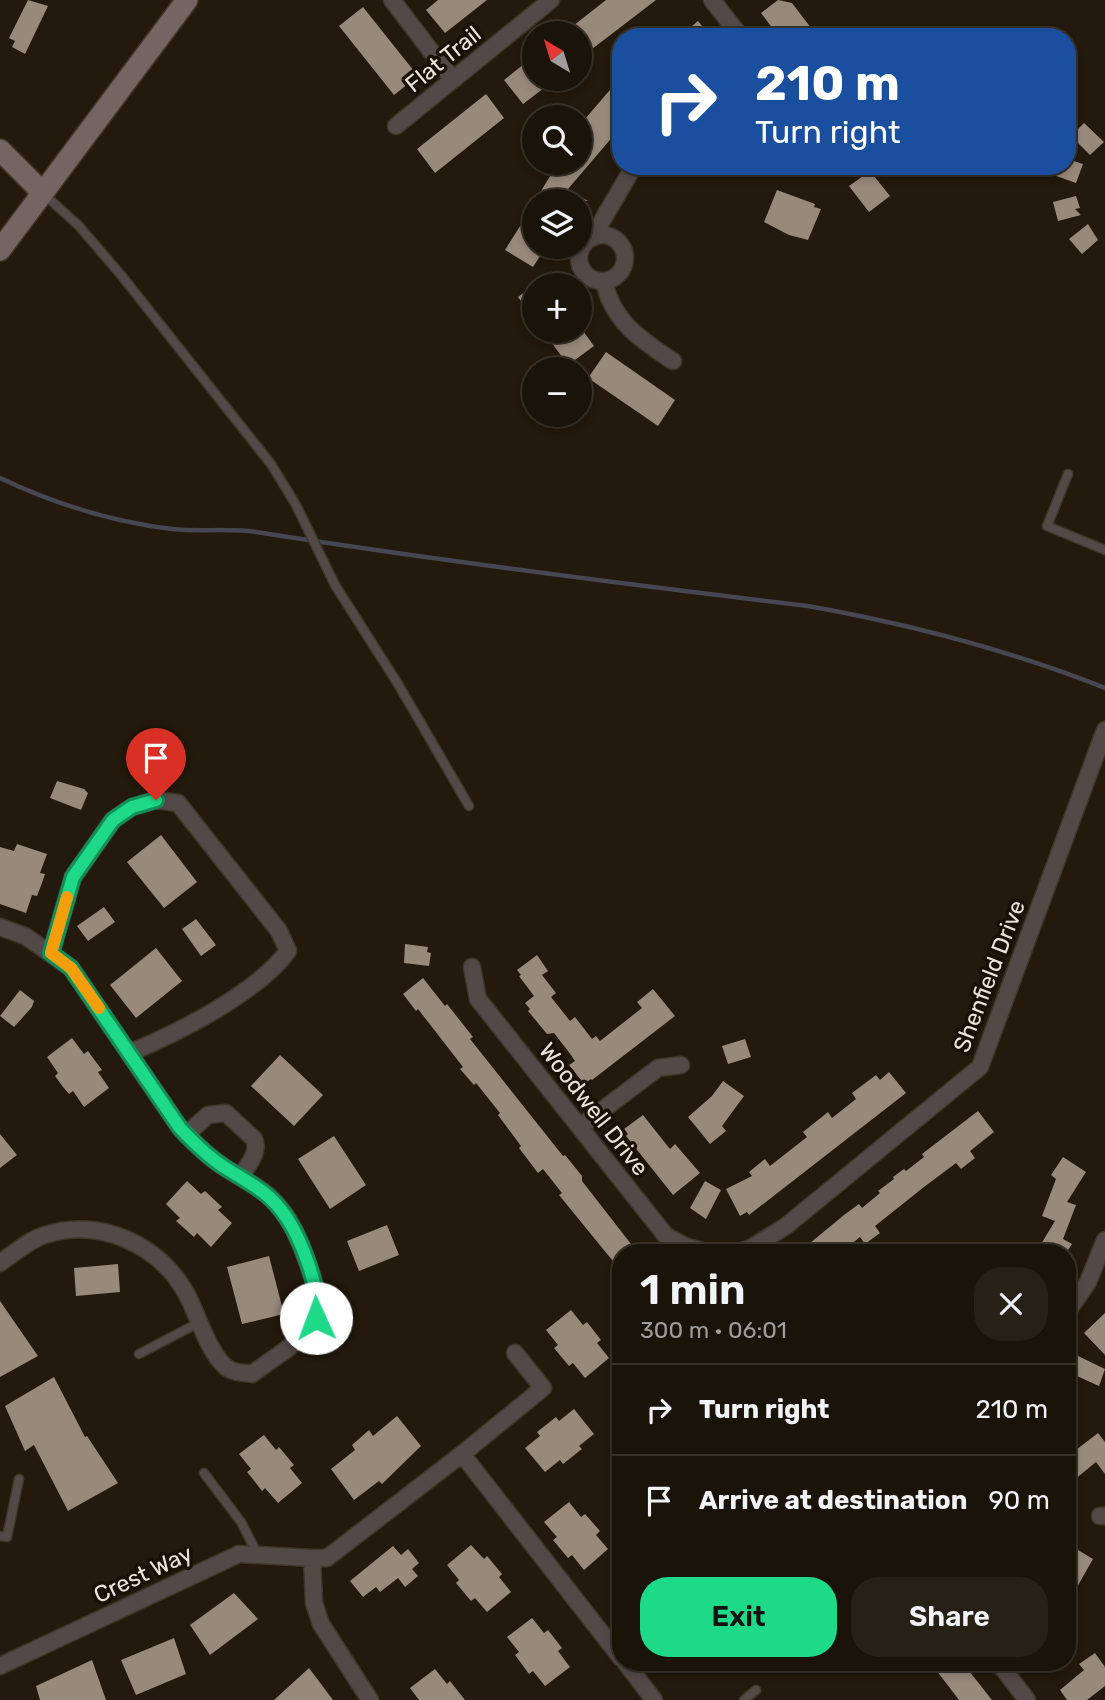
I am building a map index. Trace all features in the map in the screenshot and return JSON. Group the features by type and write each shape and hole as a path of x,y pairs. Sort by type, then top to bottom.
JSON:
{"street":[{"path":"0,250 187,0"},
{"path":"392,0 453,80"},
{"name":"Flat Trail","path":"396,126 551,0"},
{"path":"712,0 734,28"},
{"path":"0,150 43,193"},
{"path":"592,237 629,175"},
{"path":"580,259 580,264 589,277 611,280 622,271 626,257 615,239 608,236 592,237"},
{"path":"604,281 614,312 639,340 673,361"},
{"name":"Shenfield Drive","path":"757,1244 786,1226 980,1067 1105,730"},
{"path":"51,953 73,877 113,820 132,807 156,800 178,803 279,931 288,951 273,971 175,1034 129,1053"},
{"path":"0,927 25,936 71,968 186,1135 200,1149 270,1197 291,1223 302,1245 315,1285 318,1306 316,1318 306,1331 252,1374 230,1370 215,1354 186,1292 160,1260 141,1247 102,1230 64,1230 42,1235 0,1262"},
{"name":"Woodwell Drive","path":"471,967 478,999 666,1236 681,1244"},
{"path":"580,1128 658,1068 681,1065"},
{"path":"186,1135 208,1115 226,1113 257,1145 240,1177"},
{"path":"1076,1299 1088,1282 1105,1240"},
{"path":"370,1700 321,1624 314,1603 313,1558 327,1558 543,1388 515,1353"},
{"path":"462,1454 612,1640"},
{"name":"Crest Way","path":"0,1666 239,1554 313,1558"},
{"path":"632,1671 654,1700"},
{"path":"1005,1671 1027,1700"}],"lane":[{"path":"43,193 79,226 121,275 271,464 296,505 335,584 398,684 469,806"},
{"path":"1068,474 1047,526 1105,550"},
{"path":"139,1354 200,1322"},
{"path":"204,1473 241,1522 258,1555"},
{"path":"0,1536 7,1536 19,1479"},
{"path":"744,1700 756,1690"}],"building":[{"path":"28,0 48,6 25,54 12,47 15,41 9,38"},
{"path":"438,0 487,0 445,33 426,10"},
{"path":"606,0 656,0 619,28 612,28 612,34 592,49 592,21 579,21"},
{"path":"778,0 792,3 811,28 772,28 761,13"},
{"path":"363,7 418,76 394,95 339,26"},
{"path":"698,21 704,28 690,28"},
{"path":"522,66 522,91 540,91 523,104 504,80"},
{"path":"612,88 612,138 592,161 592,111"},
{"path":"486,94 504,118 435,173 417,149"},
{"path":"1084,123 1104,142 1090,155 1076,141 1076,131"},
{"path":"1076,162 1083,164 1076,183 1054,175 1076,175"},
{"path":"551,175 580,175 568,189 542,189"},
{"path":"864,175 873,175 890,196 869,212 849,186"},
{"path":"777,190 815,204 814,207 821,209 808,240 789,235 764,222"},
{"path":"1076,196 1080,208 1075,209 1081,215 1058,221 1053,202"},
{"path":"522,223 522,259 538,259 533,267 505,250"},
{"path":"1088,224 1098,240 1082,254 1069,239"},
{"path":"552,343 592,343 594,346 579,357 562,357"},
{"path":"606,352 675,400 658,426 592,381 592,372"},
{"path":"57,781 84,789 88,793 81,810 50,798"},
{"path":"161,835 197,882 164,908 127,862"},
{"path":"17,844 47,854 40,873 45,874 42,883 37,896 32,895 26,913 0,904 0,847 14,851"},
{"path":"104,907 115,922 88,941 77,926"},
{"path":"196,919 216,945 201,956 182,929"},
{"path":"405,944 428,947 427,952 431,953 429,966 404,963"},
{"path":"156,948 182,981 136,1018 110,985"},
{"path":"537,955 548,971 542,975 556,993 551,997 570,1021 575,1017 592,1039 596,1036 600,1041 642,1008 637,1002 653,989 675,1016 584,1084 569,1065 575,1061 571,1055 554,1033 547,1034 528,1011 530,1009 525,1003 534,996 517,970"},
{"path":"423,978 445,1006 447,1004 473,1037 470,1039 582,1176 582,1181 631,1244 612,1244 612,1260 559,1195 562,1193 543,1169 538,1173 498,1115 500,1113 476,1083 474,1085 460,1069 463,1067 403,994"},
{"path":"20,990 34,1001 14,1027 0,1016"},
{"path":"72,1038 84,1054 88,1051 102,1070 98,1072 109,1088 84,1107 73,1091 69,1094 63,1087 55,1076 58,1073 47,1057"},
{"path":"745,1039 751,1057 728,1064 722,1046"},
{"path":"280,1055 323,1095 294,1126 251,1086"},
{"path":"889,1072 906,1093 749,1215 747,1212 740,1216 726,1189 752,1176 749,1172 765,1159 770,1166 807,1137 803,1132 828,1112 832,1118 856,1099 852,1093 876,1075 880,1080"},
{"path":"723,1081 744,1096 722,1126 726,1131 710,1144 688,1117 712,1096"},
{"path":"978,1111 994,1132 970,1151 975,1158 961,1169 956,1163 924,1187 875,1226 880,1233 865,1244 860,1237 851,1244 809,1244 859,1204 862,1208 894,1179 893,1177 924,1157 922,1154"},
{"path":"643,1115 670,1149 675,1144 700,1173 673,1195 626,1136 628,1134 624,1129"},
{"path":"0,1134 17,1155 0,1168"},
{"path":"334,1136 366,1185 330,1209 298,1159"},
{"path":"1063,1157 1086,1172 1067,1202 1076,1205 1063,1239 1072,1244 1041,1244 1055,1221 1042,1216 1056,1179 1051,1175"},
{"path":"187,1181 201,1194 205,1191 222,1207 218,1210 232,1223 211,1247 197,1233 194,1237 176,1221 180,1218 166,1204"},
{"path":"705,1181 721,1190 706,1219 690,1208"},
{"path":"387,1225 399,1255 359,1271 347,1241"},
{"path":"269,1256 284,1314 242,1324 227,1267"},
{"path":"118,1264 120,1292 76,1296 74,1268"},
{"path":"0,1301 38,1356 0,1377"},
{"path":"571,1310 583,1325 587,1322 601,1340 597,1343 609,1358 585,1378 573,1363 569,1366 554,1348 558,1345 546,1330"},
{"path":"1105,1313 1105,1355 1084,1333"},
{"path":"1076,1355 1105,1369 1099,1386 1076,1376"},
{"path":"54,1377 85,1437 87,1436 118,1483 68,1511 34,1445 25,1451 5,1406"},
{"path":"574,1409 594,1434 579,1446 582,1449 563,1464 560,1460 545,1472 525,1448 540,1436 537,1432 556,1417 559,1421"},
{"path":"397,1416 421,1446 382,1484 379,1481 354,1500 331,1469 355,1450 352,1445 369,1430 373,1436"},
{"path":"1098,1433 1105,1442 1105,1474 1096,1462 1076,1478 1076,1450"},
{"path":"264,1435 276,1450 279,1447 294,1465 290,1468 302,1483 278,1503 265,1488 262,1491 247,1472 251,1469 239,1454"},
{"path":"569,1502 581,1517 585,1514 600,1531 596,1535 608,1549 584,1570 572,1555 568,1558 553,1540 557,1537 544,1522"},
{"path":"471,1545 484,1559 487,1556 502,1574 499,1577 511,1592 487,1612 475,1598 471,1601 456,1583 459,1580 447,1565"},
{"path":"393,1546 401,1555 408,1549 419,1563 412,1569 418,1576 405,1587 398,1578 380,1592 376,1587 363,1597 350,1581"},
{"path":"1078,1550 1093,1559 1076,1589"},
{"path":"234,1593 258,1619 210,1655 190,1625"},
{"path":"532,1618 544,1633 548,1630 562,1648 558,1651 570,1667 545,1686 533,1671 529,1674 515,1655 519,1652 507,1637"},
{"path":"174,1638 186,1674 136,1695 121,1660"},
{"path":"1095,1653 1105,1667 1105,1686 1087,1700 1067,1700 1060,1690 1084,1670 1079,1664"},
{"path":"92,1660 106,1700 40,1700 36,1686"},
{"path":"309,1668 333,1700 274,1700"},
{"path":"435,1669 447,1684 450,1681 465,1700 419,1700 410,1688"},
{"path":"937,1671 969,1671 992,1700 959,1700"}],"waterway":[{"path":"0,478 84,511 150,526 183,530 256,532 846,613 995,650 1105,688"}],"slow traffic":[{"path":"67,897 51,953 71,968 99,1008"}],"route":[{"path":"156,800 132,807 113,820 73,877 51,953 71,968 180,1128 200,1149 270,1197 291,1223 302,1245 315,1285 318,1306 316,1318"}]}
